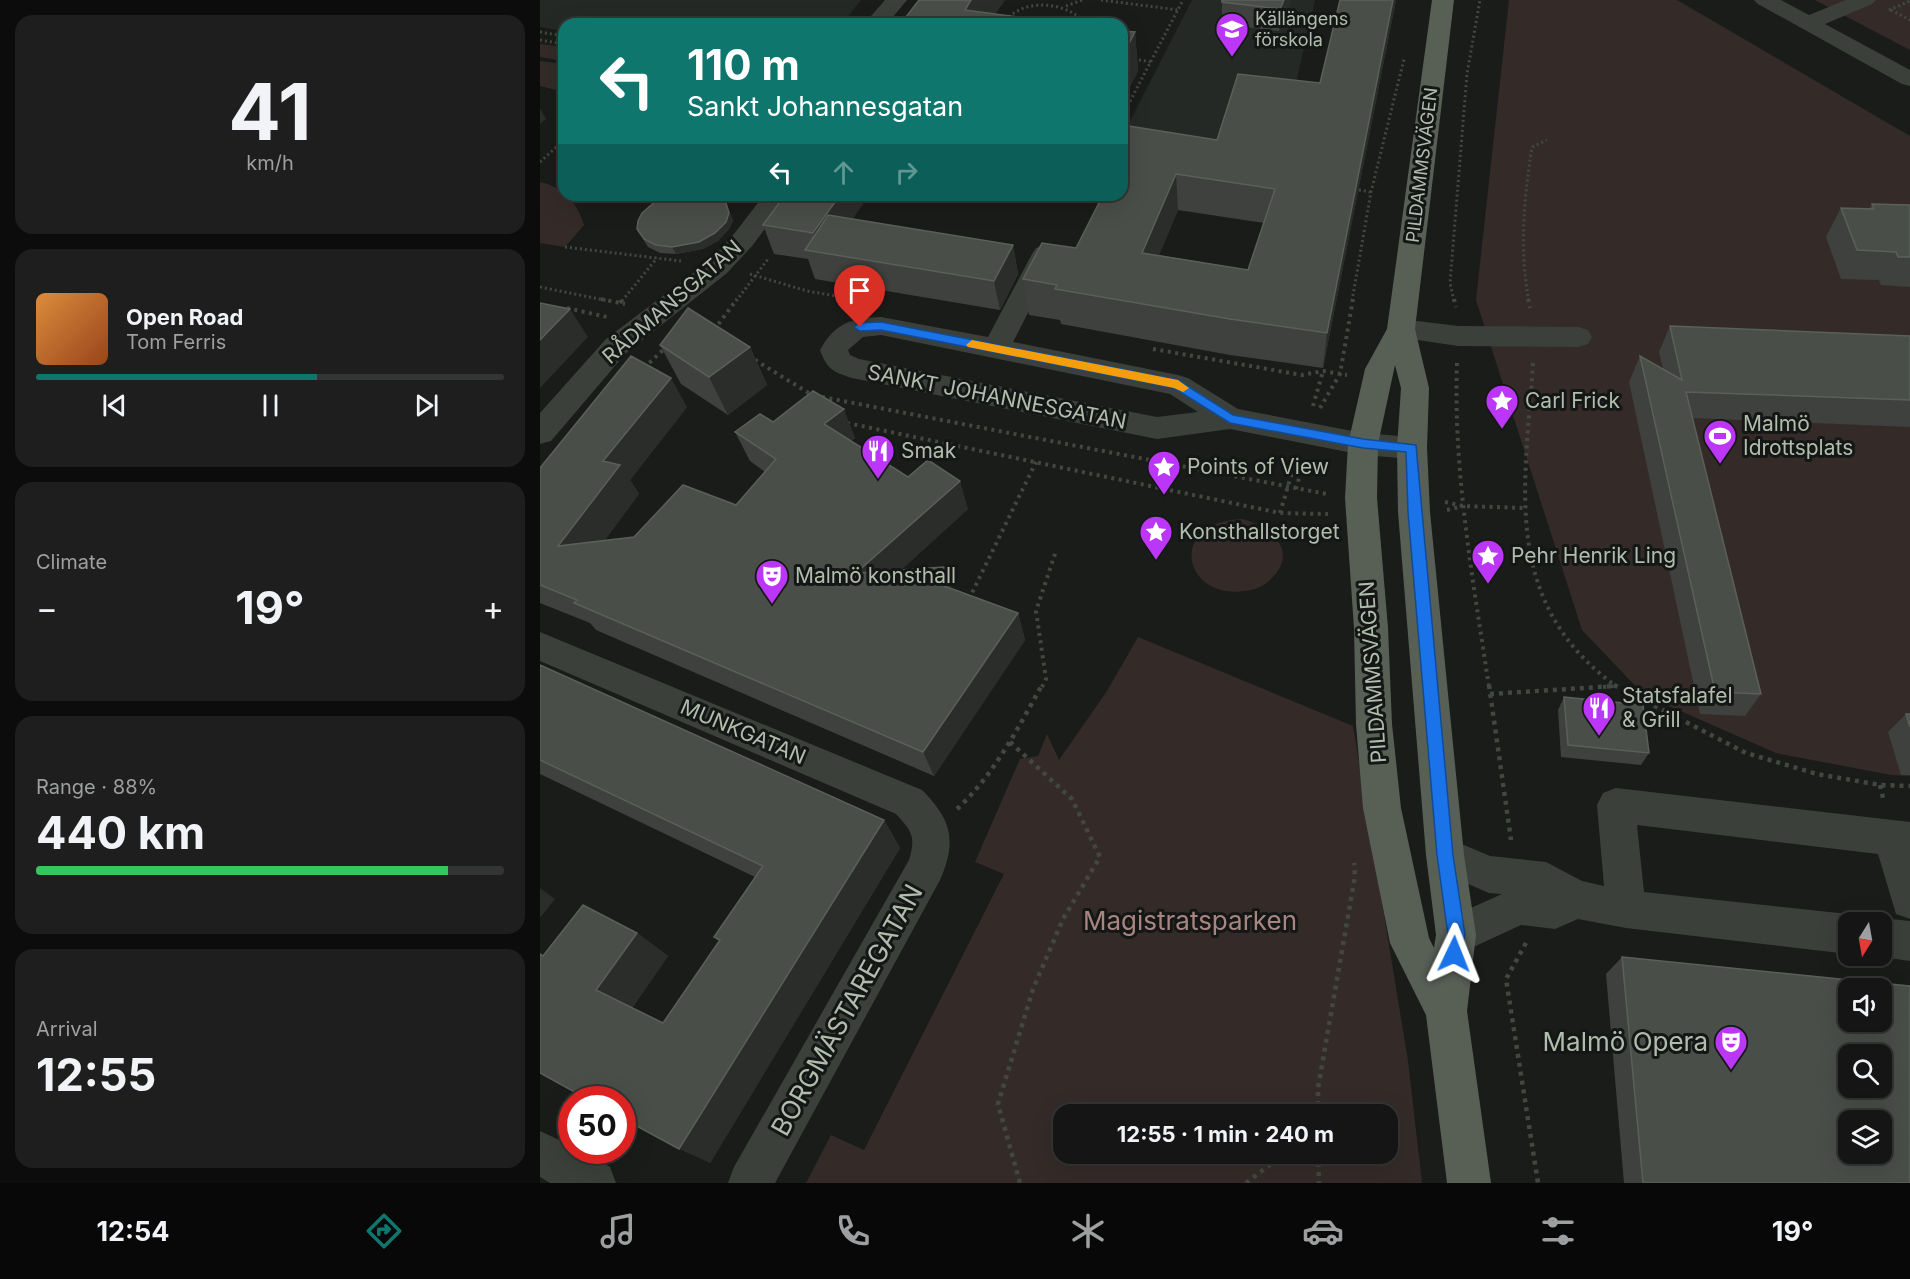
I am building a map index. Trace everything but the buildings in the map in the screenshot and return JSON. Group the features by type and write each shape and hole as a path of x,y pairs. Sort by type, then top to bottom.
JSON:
{"main road":[{"name":"PILDAMMSVÄGEN","path":"1443,0 1401,329 1415,388 1412,448 1414,512 1445,855 1456,935 1446,1011 1469,1183"},
{"name":"PILDAMMSVÄGEN","path":"1401,329 1379,369 1363,444 1361,498 1371,628 1374,724 1382,808 1410,943 1446,1011"}],"street":[{"path":"881,18 896,0"},
{"path":"1765,0 1910,79"},
{"path":"1808,23 1865,0"},
{"name":"RÅDMANSGATAN","path":"540,433 616,346 718,267 743,240 772,201"},
{"path":"996,349 1047,249"},
{"name":"SANKT JOHANNESGATAN","path":"1230,418 1178,385 881,326 860,327 838,342 834,350 838,361 852,368 1157,428 1230,418 1363,444 1412,448"},
{"path":"1401,329 1458,336 1578,337"},
{"path":"867,347 1230,418"},
{"name":"MUNKGATAN","path":"540,646 909,802 926,819 931,833"},
{"path":"1626,909 1616,805 1902,838 1910,900"},
{"name":"BORGMÄSTAREGATAN","path":"750,1183 926,867 932,848 931,833"},
{"path":"1445,855 1489,874 1546,881 1575,899 1626,909 1838,933"},
{"path":"1456,935 1521,906 1555,910 1575,899"},
{"path":"1892,939 1910,941"},
{"path":"540,1153 594,1183"}],"path":[{"path":"1066,6 1083,0"},
{"path":"1101,0 1178,10"},
{"path":"1128,105 1183,0"},
{"path":"1480,0 1467,74 1450,282 1459,319 1456,392 1463,506 1490,694 1615,686"},
{"path":"1899,0 1910,2"},
{"path":"1006,18 1010,12 1025,5 1040,3 1066,6 1076,11 1079,18"},
{"path":"1890,9 1910,20"},
{"path":"540,32 558,35"},
{"path":"540,40 558,43"},
{"path":"1132,59 1151,62"},
{"path":"1318,410 1340,374 1371,192 1403,59"},
{"path":"1536,336 1525,288 1526,185 1532,147 1547,140"},
{"path":"540,162 558,146"},
{"path":"1347,188 1371,192"},
{"path":"565,247 658,257 718,267"},
{"path":"665,258 668,254"},
{"path":"601,324 658,257"},
{"path":"540,287 584,296"},
{"path":"707,325 717,333"},
{"path":"639,374 655,360"},
{"path":"1531,383 1524,508 1534,574 1549,614 1581,656 1615,686 1746,753 1817,774 1880,784 1910,786"},
{"path":"844,422 1280,513 1333,514"},
{"path":"1305,460 1296,489 1330,494"},
{"path":"966,605 1036,462"},
{"path":"1437,501 1463,506 1524,508"},
{"path":"1441,512 1463,506"},
{"path":"931,833 969,798 1010,742 1046,679 1036,610 1056,551"},
{"path":"1010,742 1072,799 1100,856 1063,919 1033,989 999,1104 1020,1183"},
{"path":"1318,1104 1318,1088 1355,876 1353,855"},
{"path":"1246,1183 1271,1164"},
{"path":"1318,1164 1319,1183"}],"shaded area":[{"path":"540,0 861,0 847,18 558,18 558,30 540,27"},
{"name":"Källängens förskola","path":"1192,0 1315,0 1294,92 1226,144 1128,131 1128,125"}],"green space":[{"name":"Malmö Idrottsplats","path":"1509,0 1677,0 1910,136 1910,776 1891,775 1776,753 1644,695 1582,630 1476,300"},
{"path":"1815,0 1910,0 1910,50"},
{"path":"540,44 558,46 558,60 540,57"},
{"path":"540,61 558,63 558,90 540,86"},
{"path":"540,182 558,189 558,201 571,201 584,225 565,247 540,243"},
{"path":"1242,519 1272,534 1282,551 1282,560 1279,570 1261,586 1245,591 1224,591 1208,584 1197,573 1192,560 1193,545 1202,533 1218,523"},
{"name":"Magistratsparken","path":"1138,637 1353,726 1408,1061 1422,1183 806,1183 831,1135 864,1150 1004,874 975,862 1020,759 1038,756 1047,734 1059,760 1107,691"}],"slow traffic":[{"path":"972,345 1178,385 1183,388"}],"place":[{"name":"Källängens förskola","path":"1232,58"},
{"name":"Carl Frick","path":"1502,430"},
{"name":"Malmö Idrottsplats","path":"1720,465"},
{"name":"Smak","path":"878,480"},
{"name":"Points of View","path":"1164,496"},
{"name":"Konsthallstorget","path":"1156,561"},
{"name":"Pehr Henrik Ling","path":"1488,585"},
{"name":"Malmö konsthall","path":"772,605"},
{"name":"Statsfalafel & Grill","path":"1599,737"},
{"name":"Malmö Opera","path":"1731,1071"}],"route":[{"path":"860,327 881,326 1178,385 1230,418 1363,444 1412,448 1414,512 1445,855 1456,935 1454,954"}]}
